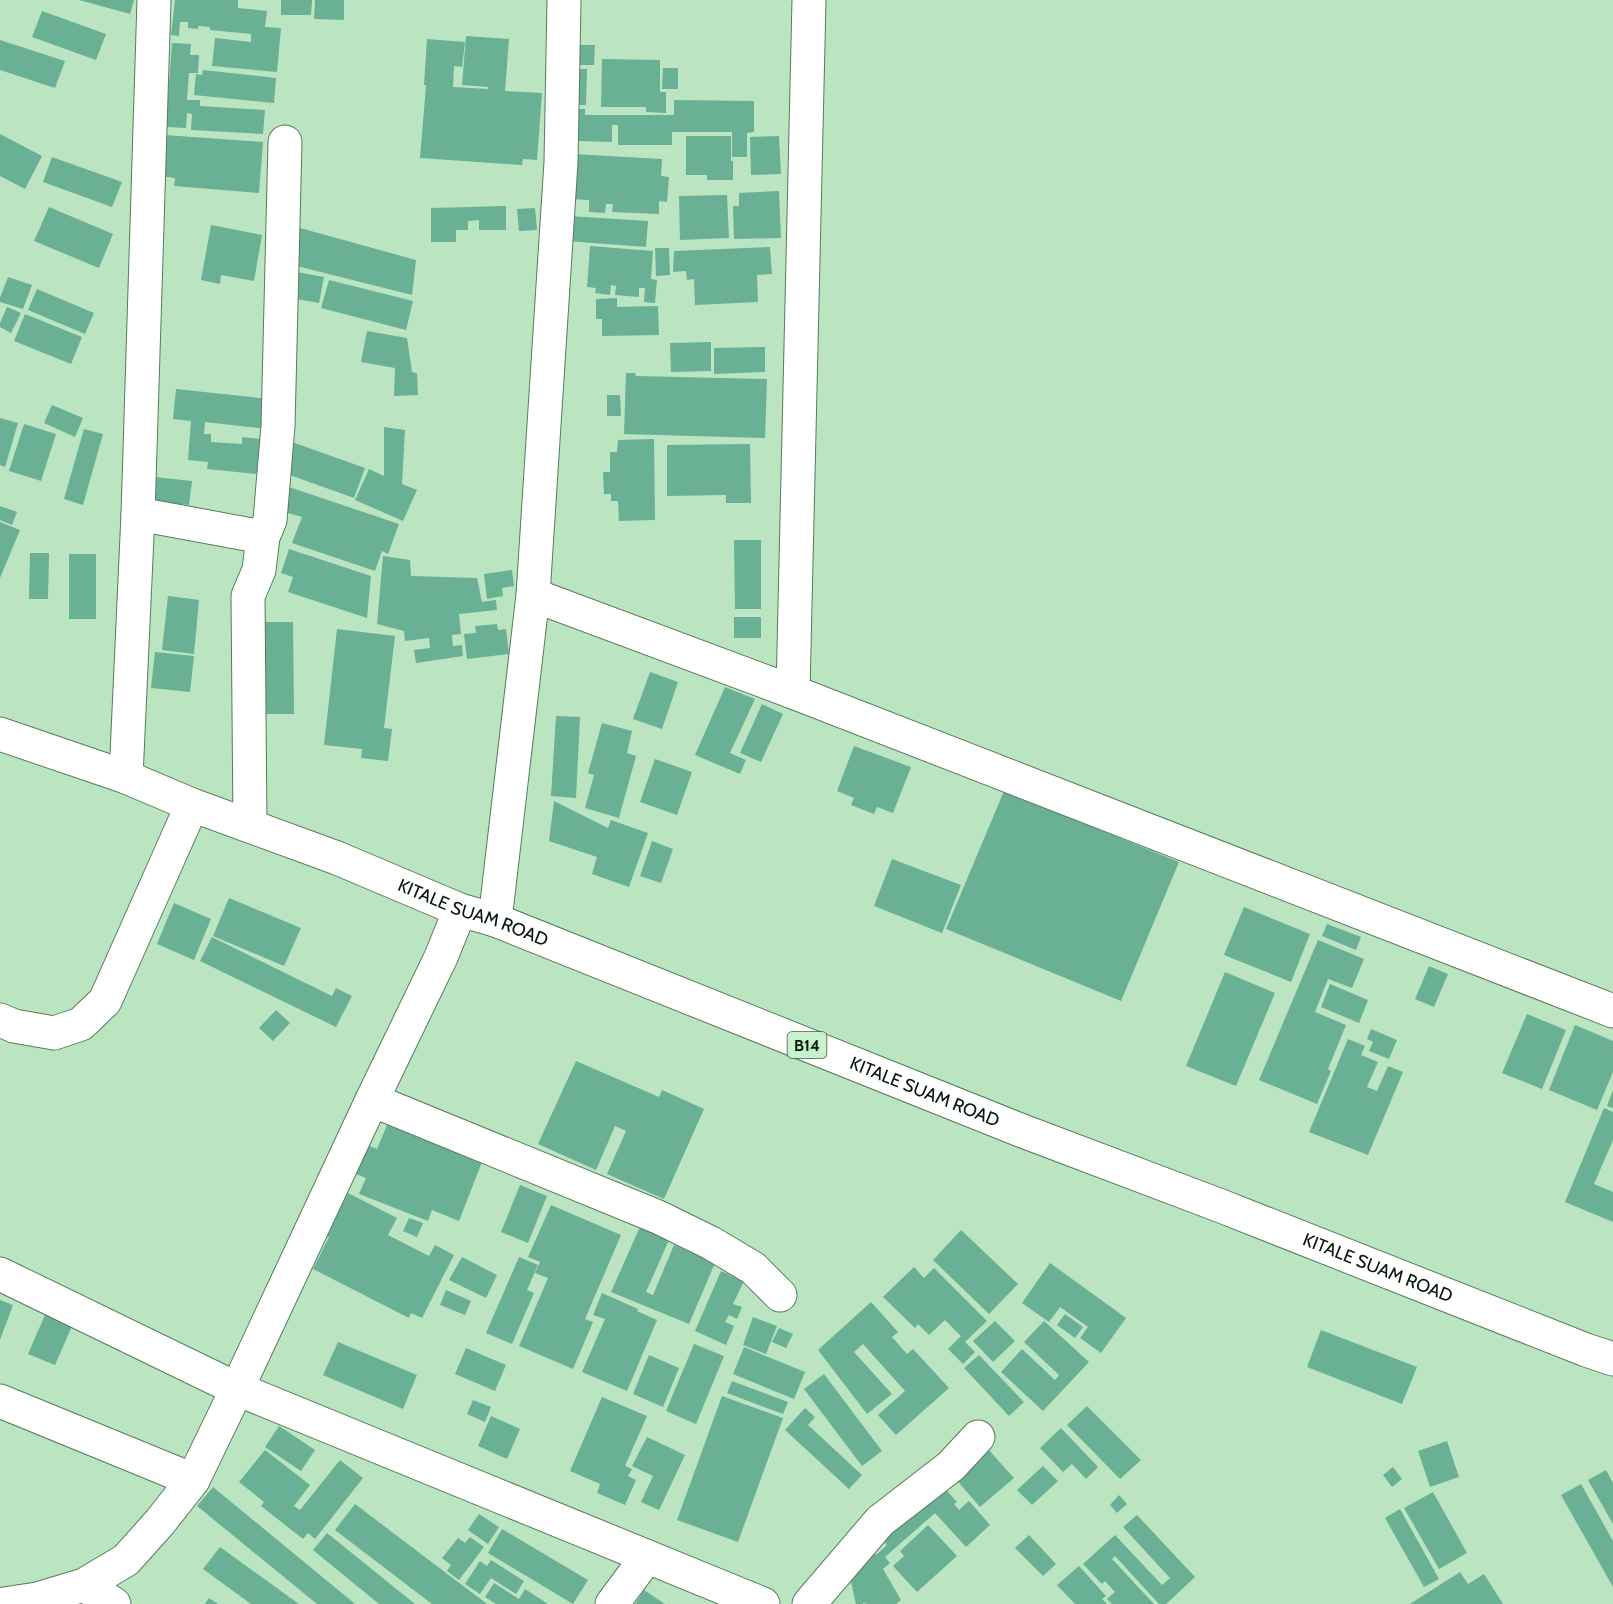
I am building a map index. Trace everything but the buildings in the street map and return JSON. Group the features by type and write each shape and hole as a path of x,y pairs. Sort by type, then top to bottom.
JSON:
{"main road":[{"path":"126,777 138,514 154,0"},
{"path":"495,920 532,596 561,162 564,0"},
{"path":"793,692 809,0"},
{"path":"250,826 248,596 259,570 263,537 270,520 279,426 285,142"},
{"path":"138,514 263,537"},
{"path":"532,596 793,692 1613,1011"},
{"name":"KITALE SUAM ROAD","path":"0,734 126,777 192,805 337,858 460,910 495,920 1020,1130 1613,1359"},
{"path":"0,1020 14,1026 54,1033 81,1024 105,1001 192,805"},
{"path":"4,1604 37,1599 84,1585 126,1560 193,1480 441,957 460,910"},
{"path":"372,1100 658,1217 711,1243 753,1268 780,1295"},
{"path":"0,1274 237,1389 763,1604"},
{"path":"0,1401 193,1480"},
{"path":"809,1604 880,1521 951,1466 978,1437"},
{"path":"612,1604 647,1557"},
{"path":"84,1585 114,1604"}]}
